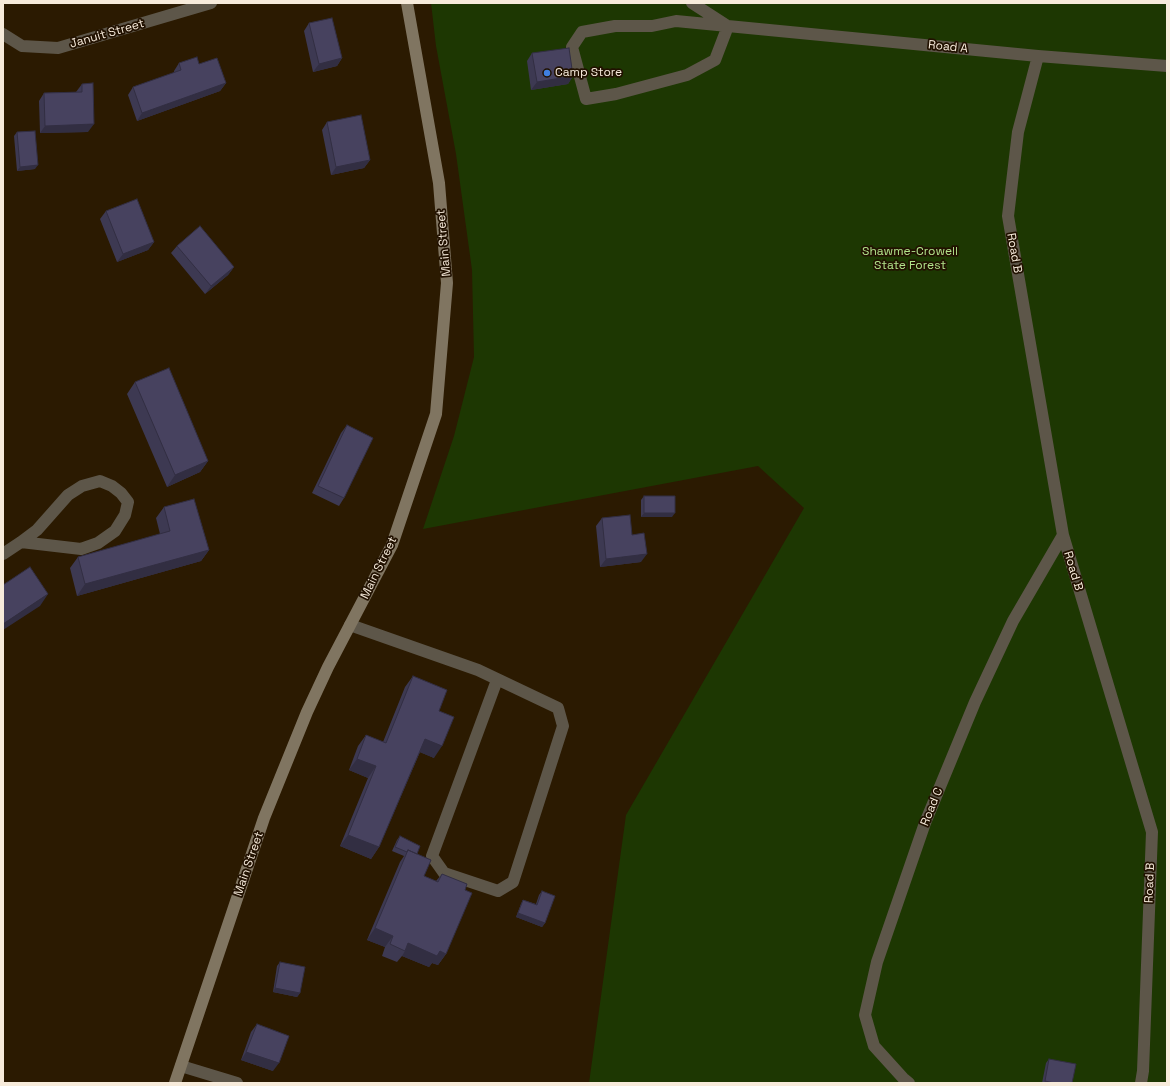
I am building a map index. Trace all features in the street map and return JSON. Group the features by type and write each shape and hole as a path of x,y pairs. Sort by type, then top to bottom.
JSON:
{"main road":[{"name":"Main Street","path":"175,1083 264,818 307,712 328,667 392,545 436,414 447,283 439,183 407,3"}],"street":[{"name":"Januit Street","path":"3,34 22,46 58,48 211,3"},
{"path":"692,3 728,26"},
{"name":"Road A","path":"728,26 715,60 687,75 616,94 586,99 572,47 582,32 615,26 652,26 676,21 728,26 1038,56 1167,66"},
{"name":"Road B","path":"1038,56 1018,132 1008,216 1063,535 1152,832 1143,1071 1141,1083"},
{"path":"3,554 37,530 68,495 82,486 100,481 112,486 121,493 128,502 125,514 115,531 98,543 81,548 21,542"},
{"name":"Road C","path":"909,1083 874,1046 865,1015 877,962 925,823 975,702 1013,621 1063,535"},
{"path":"350,625 478,670 558,708 563,726 513,882 498,891 444,873 432,856 497,680"},
{"path":"181,1066 237,1083"}],"green space":[{"name":"Shawme-Crowell State Forest","path":"431,3 1167,3 1167,1083 589,1083 626,815 804,508 758,466 423,529 454,436 474,357 472,270 456,154 436,46"}],"building":[{"path":"332,18 342,58 319,64 309,23"},
{"name":"Camp Store","path":"569,48 573,76 537,82 532,53"},
{"path":"197,57 199,64 217,58 226,83 142,113 133,87 181,70 179,63"},
{"path":"93,83 94,124 45,126 44,93 82,92 82,84"},
{"path":"361,115 370,160 336,167 327,122"},
{"path":"35,131 38,165 20,167 17,132"},
{"path":"137,199 154,242 123,254 106,211"},
{"path":"200,226 234,267 211,286 177,246"},
{"path":"169,368 208,461 175,475 135,382"},
{"path":"347,425 373,438 344,498 318,486"},
{"path":"644,496 675,496 675,513 644,513"},
{"path":"194,499 209,550 85,584 78,557 170,531 164,507"},
{"path":"630,515 632,535 644,533 647,554 606,559 602,518"},
{"path":"30,567 48,594 3,624 3,585"},
{"path":"413,676 447,690 439,711 454,717 442,746 425,739 379,847 348,835 376,766 357,759 366,735 386,743"},
{"path":"400,836 420,846 417,854 395,847"},
{"path":"408,850 431,860 424,876 438,882 442,874 467,884 465,890 472,893 446,954 440,951 437,956 408,943 405,951 390,944 393,936 375,928"},
{"path":"542,891 555,896 545,923 518,913 523,900 537,905"},
{"path":"280,962 305,967 300,993 275,988"},
{"path":"257,1024 289,1036 279,1063 246,1052"},
{"path":"1049,1059 1076,1064 1072,1083 1054,1083 1045,1081"}],"place":[{"name":"Camp Store","path":"547,73"}]}
